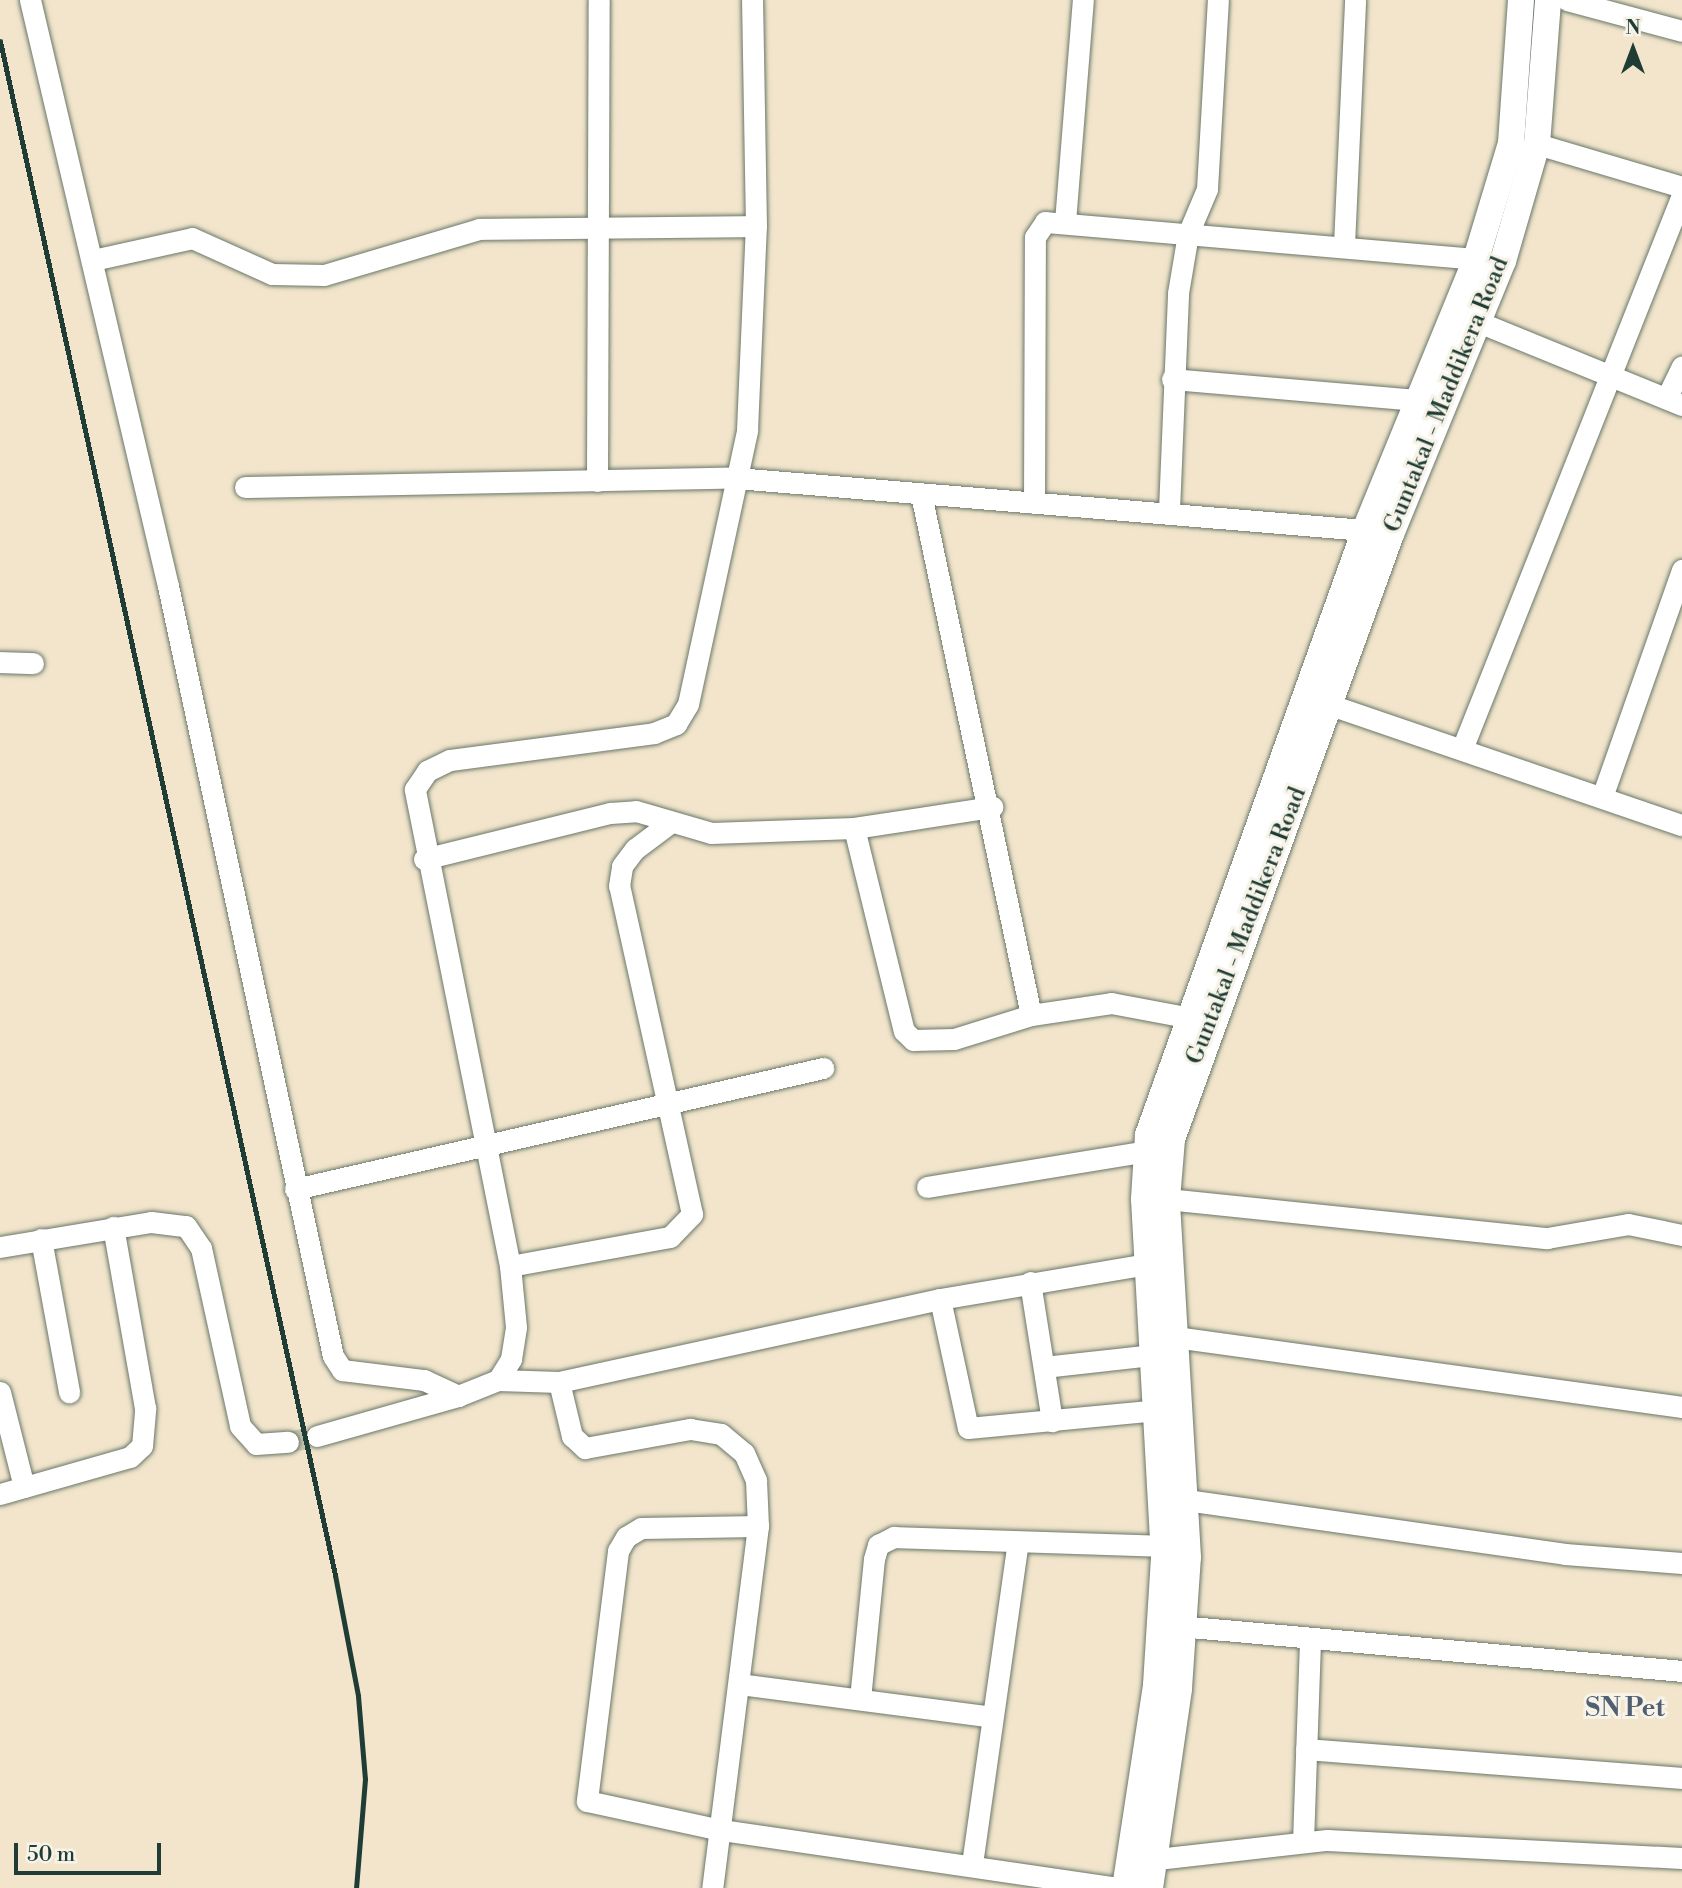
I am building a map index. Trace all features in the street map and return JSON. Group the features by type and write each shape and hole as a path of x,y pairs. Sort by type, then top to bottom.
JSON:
{"main road":[{"name":"Guntakal - Maddikera Road","path":"1150,1888 1157,1859 1186,1500 1167,1199 1171,1139 1186,1087 1319,701 1365,530 1476,259 1511,143 1521,0"},
{"name":"Guntakal - Maddikera Road","path":"1123,1888 1174,1625 1164,1546 1147,1264 1147,1151 1186,1017 1481,323 1537,144 1548,0"}],"street":[{"path":"30,0 93,260 333,1356 342,1370 424,1380 458,1396"},
{"path":"597,481 598,0"},
{"path":"499,1380 511,1359 516,1327 510,1266 488,1144 424,859 415,789 427,771 450,760 654,733 676,724 688,704 749,404 756,226 752,0"},
{"path":"1065,222 1083,0"},
{"path":"1169,510 1172,379 1188,234 1207,189 1218,0"},
{"path":"1344,245 1355,0"},
{"path":"1567,0 1682,31"},
{"path":"1537,144 1682,187"},
{"path":"1462,749 1682,195"},
{"path":"1034,503 1035,237 1045,222 1344,245 1476,259"},
{"path":"93,260 192,238 272,274 324,275 470,230 598,226 756,226"},
{"path":"1481,323 1613,373 1675,401 1682,366"},
{"path":"1172,379 1418,400"},
{"path":"245,487 736,478 1034,503 1169,510 1365,530"},
{"path":"921,494 992,807 1031,1015"},
{"path":"1602,797 1682,570"},
{"path":"0,662 33,663"},
{"path":"1319,701 1682,825"},
{"path":"424,859 610,813 636,811 711,833 854,828 992,807"},
{"path":"510,1266 670,1237 684,1229 692,1197 666,1102 619,886 622,866 635,849 671,822"},
{"path":"854,828 904,1031 913,1040 954,1039 1031,1015 1111,1003 1186,1017"},
{"path":"295,1189 823,1068"},
{"path":"927,1187 1147,1151"},
{"path":"1167,1199 1548,1238 1628,1224 1682,1235"},
{"path":"0,1247 113,1227 171,1222 196,1235 240,1426 256,1444 288,1442"},
{"path":"0,1494 130,1457 148,1430 113,1227"},
{"path":"41,1239 69,1392"},
{"path":"317,1436 458,1396 499,1380 559,1382 940,1299 1147,1264"},
{"path":"1030,1282 1052,1420"},
{"path":"940,1299 968,1428 1157,1410"},
{"path":"1175,1337 1682,1407"},
{"path":"1044,1367 1153,1355"},
{"path":"559,1382 572,1436 585,1448 690,1429 721,1434 744,1453 756,1480 758,1527 712,1888"},
{"path":"0,1392 24,1487"},
{"path":"1186,1500 1566,1554 1682,1563"},
{"path":"758,1527 641,1528 626,1536 618,1551 584,1790 597,1807 721,1830 972,1864 1123,1888"},
{"path":"860,1699 878,1545 894,1537 1164,1546"},
{"path":"972,1864 1018,1542"},
{"path":"1174,1625 1682,1671"},
{"path":"1303,1842 1310,1638"},
{"path":"739,1684 992,1717"},
{"path":"1306,1749 1682,1778"},
{"path":"1157,1859 1220,1857 1303,1842 1682,1858"}],"tunnel":[{"path":"288,1442 317,1436"}],"railway":[{"path":"0,41 335,1575 358,1696 365,1779 356,1888"}],"district":[{"name":"SN Pet","path":"1625,1709"}]}
